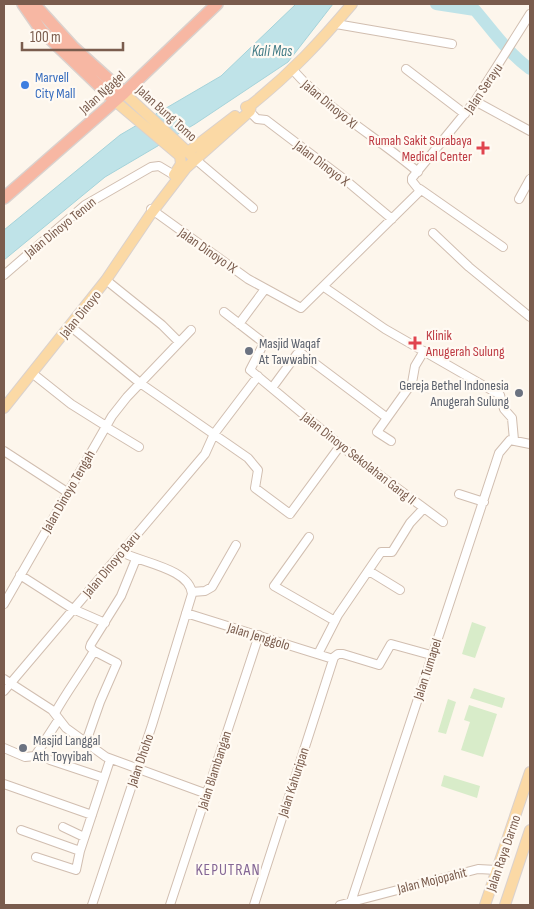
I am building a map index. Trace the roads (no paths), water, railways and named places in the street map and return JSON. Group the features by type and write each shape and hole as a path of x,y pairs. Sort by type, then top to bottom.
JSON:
{"highway":[{"name":"Jalan Bung Tomo","path":"23,4 41,30 119,97"},
{"name":"Jalan Bung Tomo","path":"34,4 119,97"},
{"name":"Jalan Ngagel","path":"4,198 119,97 217,4"}],"main road":[{"path":"185,152 249,108 293,70 352,4"},
{"name":"Jalan Bung Tomo","path":"119,97 185,152"},
{"name":"Jalan Dinoyo","path":"4,408 106,280 152,212 185,152"},
{"name":"Jalan Dinoyo","path":"152,212 185,152"},
{"name":"Jalan Raya Darmo","path":"485,905 530,772"},
{"name":"Jalan Raya Darmo","path":"505,905 528,846 530,830"}],"street":[{"name":"Jalan Serayu","path":"420,189 412,181 476,101 530,14"},
{"path":"336,24 452,44"},
{"path":"406,69 465,114"},
{"name":"Jalan Dinoyo XI","path":"293,70 315,92 350,121 418,172"},
{"path":"476,101 530,131"},
{"name":"Jalan Dinoyo X","path":"249,108 257,118 266,120 349,183 392,219"},
{"path":"185,152 253,208"},
{"name":"Jalan Dinoyo Tenun","path":"4,275 73,214 98,196 151,167 165,168 174,175"},
{"path":"519,199 530,179"},
{"path":"503,247 420,189 324,286 386,329 500,395 503,400 504,410 512,418 512,440 530,444"},
{"name":"Jalan Dinoyo IX","path":"152,212 265,289 301,308 324,286"},
{"path":"432,233 469,267 530,317"},
{"path":"106,280 162,325 179,342"},
{"path":"239,324 265,289"},
{"path":"224,312 264,343 250,370 258,376"},
{"path":"70,326 140,383 256,465 258,470 255,488 292,513 340,446"},
{"name":"Jalan Dinoyo Tengah","path":"4,604 106,426 122,403 191,330"},
{"path":"391,441 377,433 386,417 412,383 416,364 424,351"},
{"path":"274,390 297,354 301,354 386,417"},
{"path":"32,373 71,404 139,447"},
{"name":"Jalan Dinoyo Sekolahan Gang II","path":"258,376 340,446 443,522"},
{"name":"Jalan Dinoyo Baru","path":"4,691 7,681 73,609 205,454 214,434 258,376"},
{"name":"Jalan Tumapel","path":"351,902 499,453 512,440"},
{"path":"4,451 67,492"},
{"path":"459,494 484,502"},
{"path":"318,654 354,589 383,550 392,552 410,523 424,508"},
{"path":"309,537 289,562 274,586 335,621"},
{"path":"122,552 136,559 170,570 184,581 192,592 205,591 212,587 236,545"},
{"path":"86,742 100,702 117,663 94,651 90,644 121,596 136,559"},
{"path":"369,571 400,590"},
{"path":"20,575 73,609 105,623"},
{"name":"Jalan Dhoho","path":"92,905 192,592"},
{"name":"Jalan Jenggolo","path":"186,613 333,659"},
{"name":"Jalan Blambangan","path":"170,905 259,635"},
{"path":"333,659 341,653 379,664 391,644 431,656"},
{"path":"4,749 25,757 35,756 57,716 65,694 74,686 94,651"},
{"name":"Jalan Kahuripan","path":"254,905 333,659"},
{"path":"7,681 57,716 68,730 110,760 207,794"},
{"path":"50,760 104,778"},
{"path":"36,857 76,870 84,837 110,760"},
{"path":"4,784 92,815"},
{"path":"63,827 84,837"},
{"path":"21,830 80,851"},
{"name":"Jalan Mojopahit","path":"340,905 478,869 497,870"}],"water":[{"name":"Kali Mas","path":"296,4 333,4 288,62 195,124 105,177 4,260 4,230 120,135 221,76"}],"waterway":[{"path":"436,4 475,10 508,49 530,69"}],"place":[{"name":"Marvell City Mall","path":"25,85"},
{"name":"Rumah Sakit Surabaya Medical Center","path":"483,148"},
{"name":"Klinik Anugerah Sulung","path":"415,343"},
{"name":"Masjid Waqaf At Tawwabin","path":"249,351"},
{"name":"Gereja Bethel Indonesia Anugerah Sulung","path":"519,393"},
{"name":"Masjid Langgal Ath Toyyibah","path":"23,748"}],"district":[{"name":"KEPUTRAN","path":"228,869"}]}
